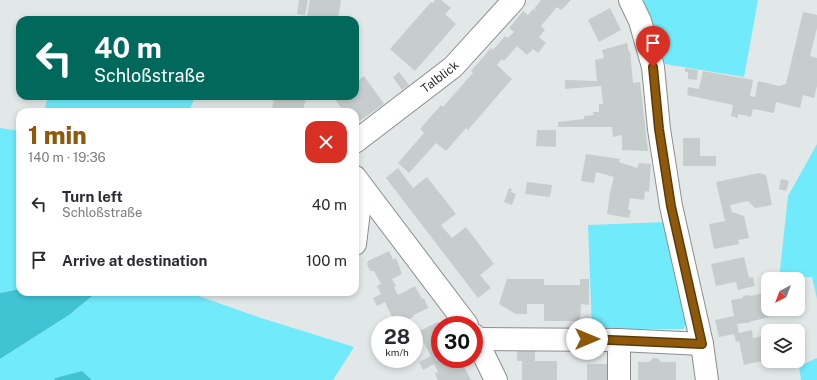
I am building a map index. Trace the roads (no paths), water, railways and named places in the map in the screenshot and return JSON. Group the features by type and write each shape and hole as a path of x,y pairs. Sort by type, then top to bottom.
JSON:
{"street":[{"name":"Talblick","path":"359,139 453,67 514,0"},
{"path":"630,0 640,21 653,67 659,129 671,206 702,344 707,380"},
{"path":"359,183 459,316"},
{"path":"483,334 702,344"},
{"path":"619,340 619,380"},
{"path":"483,355 496,380"}]}
